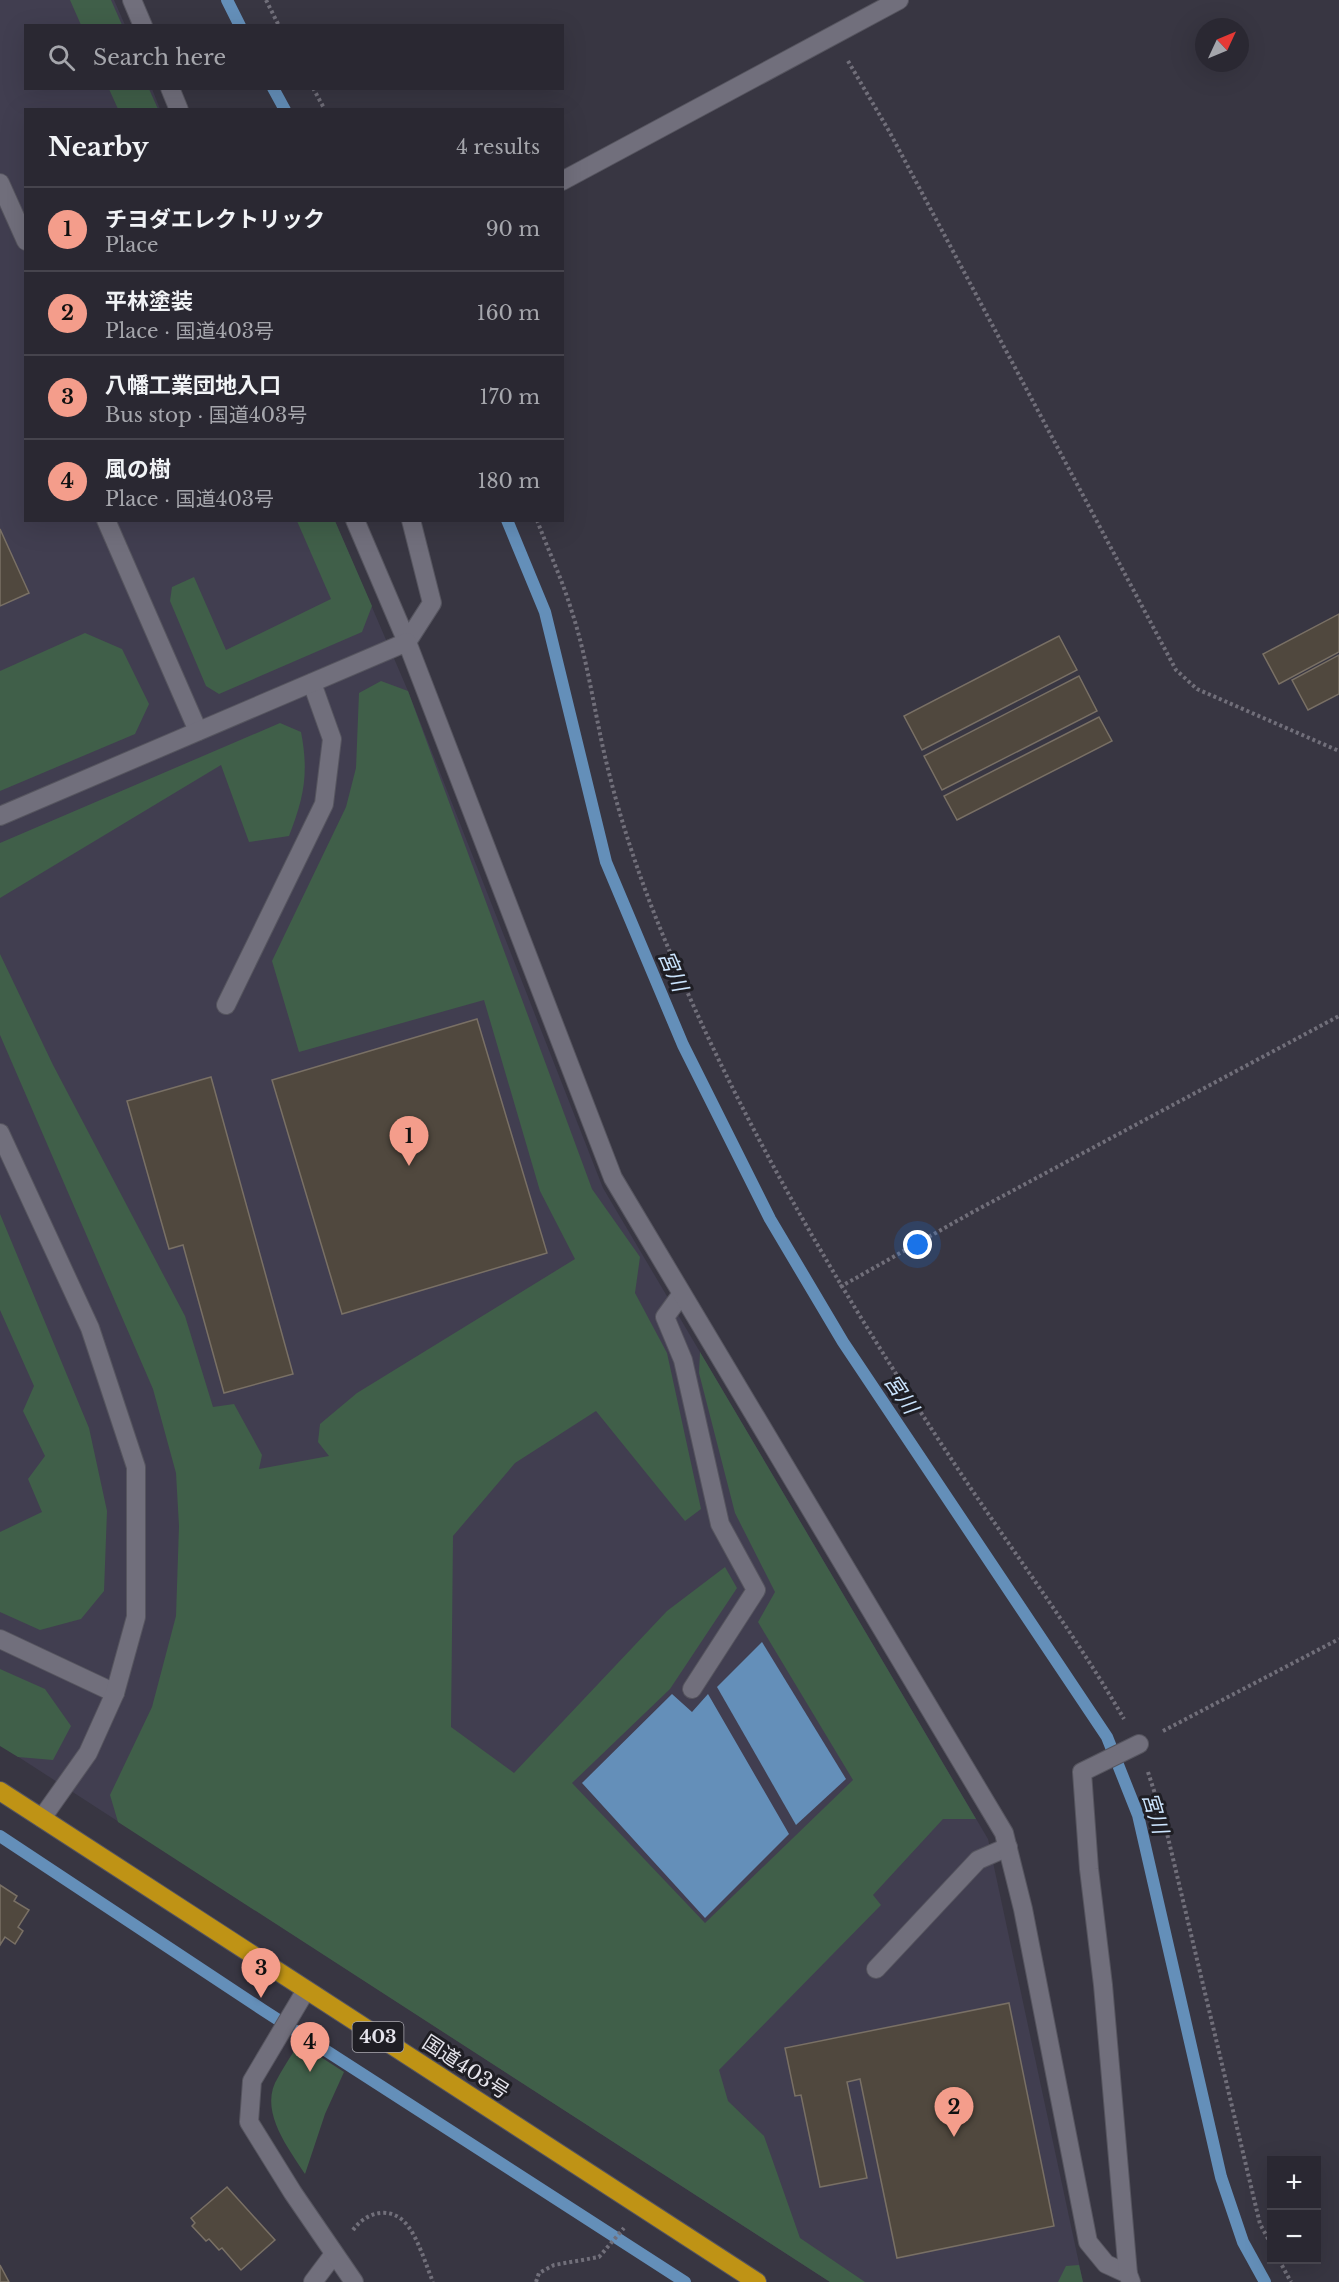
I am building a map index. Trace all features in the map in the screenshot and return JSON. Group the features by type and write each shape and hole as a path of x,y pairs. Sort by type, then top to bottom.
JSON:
{"highway":[{"name":"国道403号","path":"0,1791 757,2282"}],"street":[{"path":"132,0 142,24"},
{"path":"564,181 894,3"},
{"path":"171,90 178,108"},
{"path":"0,183 24,237"},
{"path":"106,522 198,731"},
{"path":"356,522 407,642 614,1178 681,1295 1004,1833 1023,1909 1088,2242 1106,2264 1129,2278"},
{"path":"0,816 407,642 432,603 412,522"},
{"path":"226,1005 324,804 332,739 312,683"},
{"path":"0,1133 90,1328 136,1467 136,1617 115,1693 88,1753 42,1818"},
{"path":"681,1295 665,1317 683,1360 720,1524 756,1590 692,1689"},
{"path":"0,1639 115,1693"},
{"path":"1129,2278 1103,1985 1089,1869 1082,1772 1095,1763 1138,1744"},
{"path":"876,1970 978,1860 1008,1847"},
{"path":"306,1990 252,2080 249,2122 354,2282"},
{"path":"313,2282 334,2254"}],"path":[{"path":"266,0 278,24"},
{"path":"833,36 889,131 1176,670 1197,689 1339,751"},
{"path":"314,90 324,108"},
{"path":"538,522 571,608 596,705 608,770 630,848 673,960 763,1149 840,1287 953,1463 1088,1656 1138,1744 1165,1825 1260,2224 1267,2237"},
{"path":"840,1287 971,1213 1339,1016"},
{"path":"1138,1744 1339,1639"},
{"path":"334,2254 358,2222 375,2211 392,2214 408,2226 433,2282"},
{"path":"536,2282 539,2273 554,2265 599,2257 628,2223"},
{"path":"1282,2264 1291,2282"}],"shaded area":[{"path":"0,0 114,0 125,24 24,24 24,90 152,90 160,108 24,108 24,522 335,522 408,691 603,1188 988,1839 1083,2282 830,2282 0,1745"}],"green space":[{"path":"70,0 111,0 122,24 81,24"},
{"path":"109,90 149,90 158,108 118,108"},
{"path":"297,522 335,522 372,606 362,632 219,694 206,686 170,601 172,587 194,577 226,650 331,599"},
{"path":"85,633 122,649 149,704 135,734 0,791 0,671"},
{"path":"381,681 408,691 592,1189 640,1257 635,1293 667,1353 701,1509 685,1521 596,1411 515,1463 453,1536 451,1727 514,1773 667,1611 725,1567 737,1588 670,1689 572,1783 705,1923 853,1780 758,1622 775,1592 735,1513 699,1373 700,1352 976,1819 943,1819 873,1895 881,1905 719,2070 728,2101 764,2136 800,2238 865,2282 830,2282 118,1822 110,1795 152,1707 176,1616 179,1526 176,1473 153,1389 0,1035 0,954 53,1065 185,1316 213,1407 234,1404 262,1455 259,1469 329,1456 318,1442 320,1424 357,1393 575,1259 540,1191 484,1000 299,1052 272,961 346,807 356,768 359,693"},
{"path":"280,723 301,732 305,760 304,785 289,836 249,842 221,765 0,898 0,843"},
{"path":"0,1214 89,1428 107,1511 104,1591 81,1619 40,1630 0,1612 0,1532 42,1512 28,1479 45,1456 23,1411 34,1386 0,1310"},
{"path":"0,1669 45,1689 71,1726 53,1760 18,1757 0,1746"},
{"path":"299,2043 344,2072 325,2114 305,2174 279,2131 272,2107 275,2083"},
{"path":"1079,2265 1083,2282 1058,2282 1066,2266"}],"water":[{"path":"762,1642 846,1779 796,1825 717,1687"},
{"path":"672,1694 692,1712 708,1694 789,1834 705,1918 582,1783"}],"building":[{"path":"0,529 29,593 0,606"},
{"path":"1339,614 1339,652 1279,684 1263,654"},
{"path":"1059,636 1077,670 922,750 904,716"},
{"path":"1339,655 1339,694 1308,710 1292,680"},
{"path":"1079,676 1097,711 942,790 924,756"},
{"path":"1099,717 1112,741 957,820 944,796"},
{"path":"477,1019 547,1253 342,1314 272,1080"},
{"path":"211,1077 293,1374 224,1393 183,1245 169,1249 127,1101"},
{"path":"0,1885 17,1896 14,1901 29,1910 18,1927 23,1931 15,1944 5,1937 0,1945"},
{"path":"1009,2003 1054,2226 897,2258 860,2079 847,2082 867,2178 820,2187 801,2095 795,2096 785,2048"},
{"path":"227,2187 275,2240 241,2270 222,2248 219,2250 209,2239 206,2241 192,2226 195,2223 191,2218"},
{"path":"0,2265 9,2282 0,2282"}],"waterway":[{"name":"宮川","path":"227,0 239,24"},
{"name":"宮川","path":"274,90 284,108"},
{"name":"宮川","path":"508,522 545,612 606,862 683,1045 770,1219 843,1342 1107,1737 1138,1815 1221,2177 1243,2242 1265,2282"},
{"path":"0,1836 263,2010 685,2282"}],"place":[{"name":"チヨダエレクトリック","path":"409,1166"},
{"name":"八幡工業団地入口","path":"261,1998"},
{"name":"風の樹","path":"310,2072"},
{"name":"平林塗装","path":"954,2137"}]}
